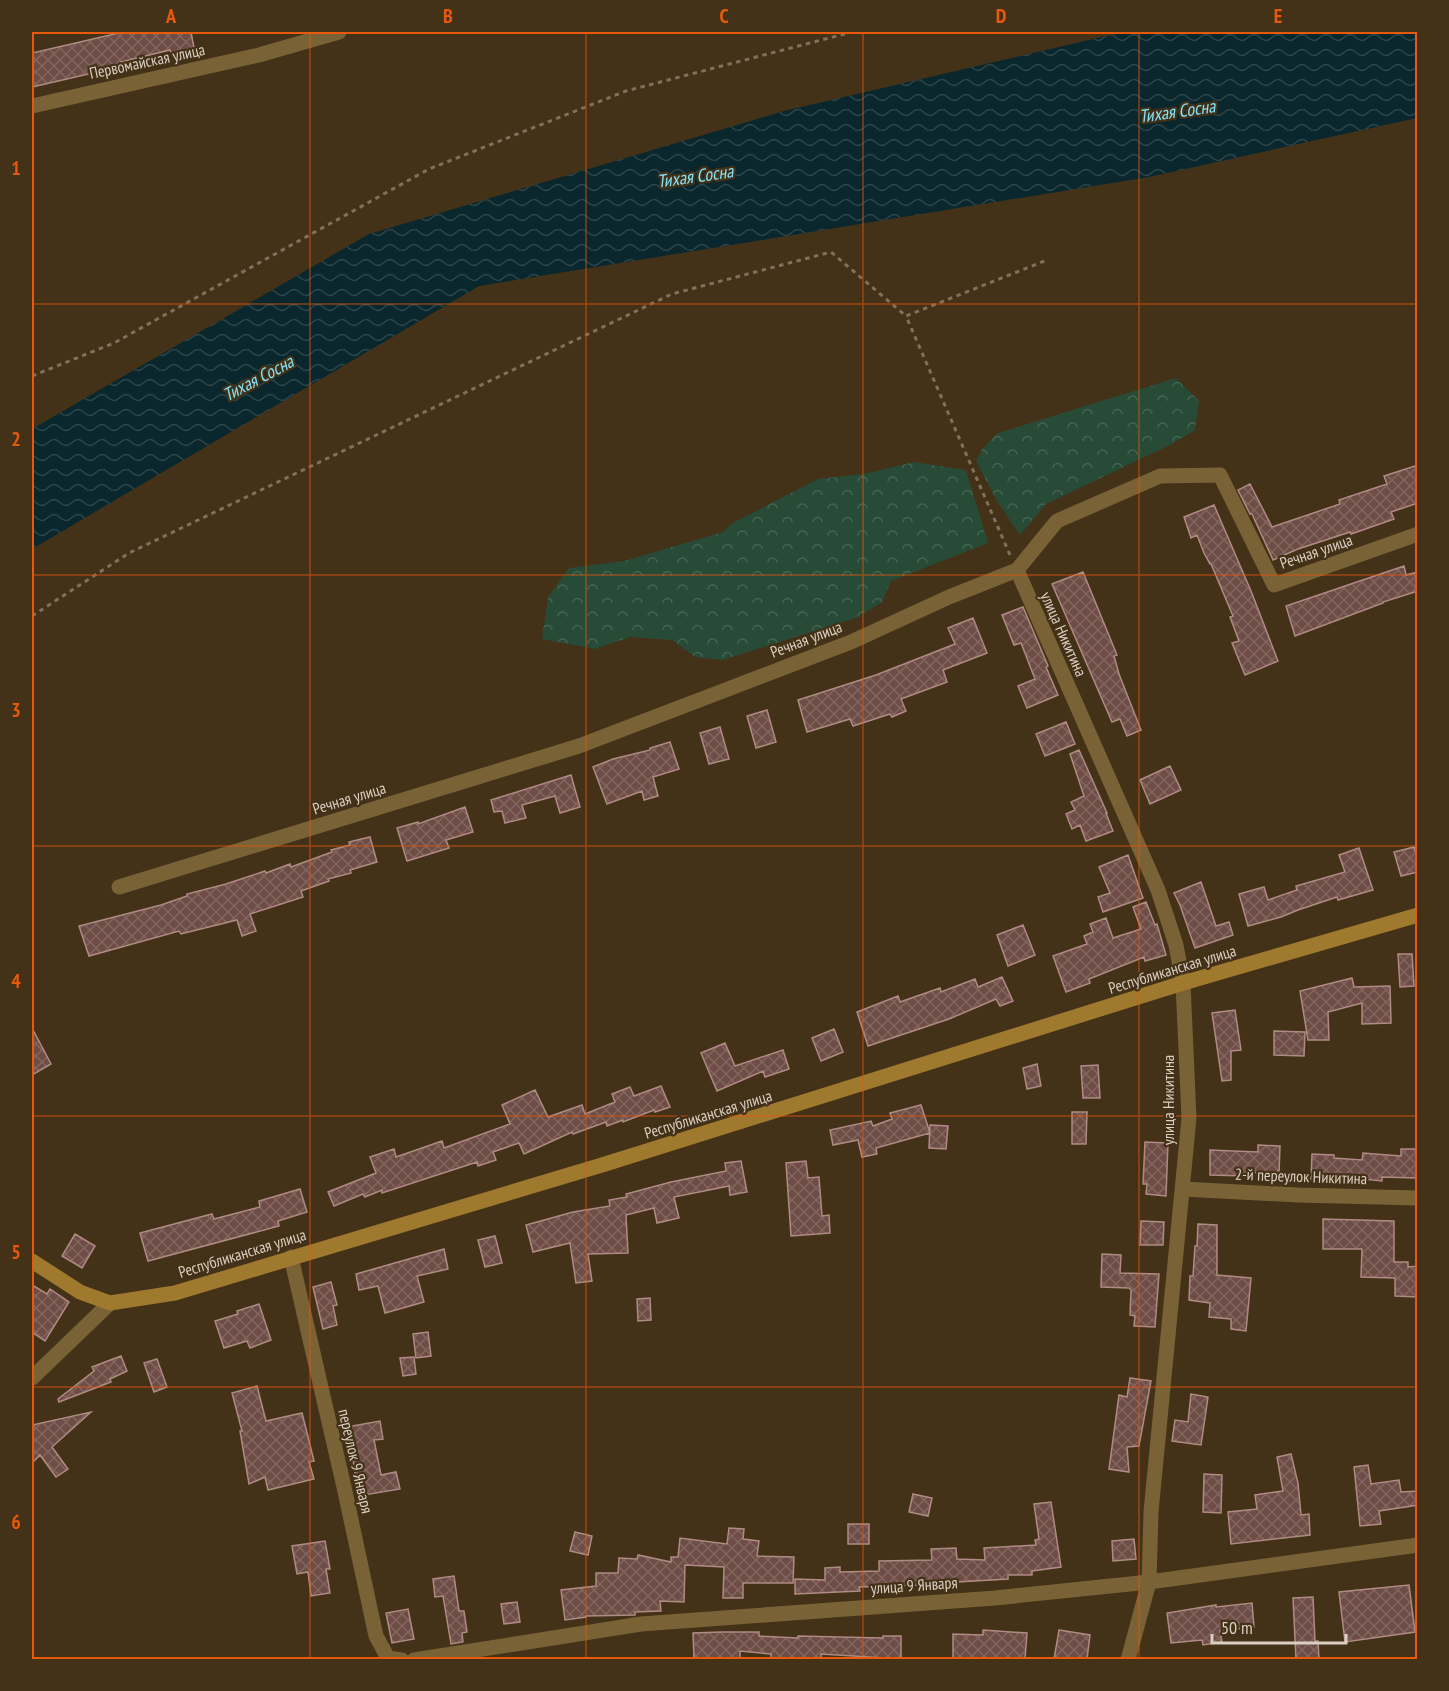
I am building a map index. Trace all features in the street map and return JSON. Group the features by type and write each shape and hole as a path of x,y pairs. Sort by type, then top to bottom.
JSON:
{"street":[{"name":"Первомайская улица","path":"32,106 259,55 339,32"},
{"name":"Речная улица","path":"119,886 579,746 851,642 949,597 1017,570 1057,521 1160,476 1220,475 1274,585 1418,534"},
{"name":"улица Никитина","path":"1017,570 1158,890 1176,945 1183,983 1189,1118 1151,1512 1149,1582 1128,1659"},
{"name":"Республиканская улица","path":"110,1303 175,1293 602,1165 1183,983 1418,915"},
{"name":"2-й переулок Никитина","path":"1183,1189 1418,1198"},
{"name":"переулок 9 Января","path":"291,1257 376,1636 388,1658 402,1659"},
{"path":"32,1260 80,1292 110,1303 32,1378"},
{"name":"улица 9 Января","path":"414,1659 641,1624 995,1598 1149,1582 1418,1545"}],"path":[{"path":"32,376 114,343 429,169 626,90 852,32"},
{"path":"32,616 129,553 672,294 831,252 906,316 1017,570"},
{"path":"906,316 1047,260"}],"green space":[{"path":"1176,378 1199,401 1195,430 1172,444 1046,504 1020,535 997,501 976,461 982,449 998,433"},
{"path":"914,462 966,470 988,543 891,581 882,602 856,618 722,660 695,657 672,640 630,637 595,649 542,639 548,597 569,568 624,561 723,532 733,523 818,479 864,474"}],"water":[{"name":"Тихая Сосна","path":"1123,32 1417,32 1417,118 1149,177 479,286 32,549 32,429 369,234 784,111"}],"building":[{"path":"123,32 191,32 194,48 171,53 170,50 121,62 122,64 102,69 102,71 32,87 32,53"},
{"path":"1418,465 1418,503 1391,512 1394,519 1298,549 1273,560 1238,490 1250,484 1272,527 1340,504 1339,500 1387,484 1384,476"},
{"path":"1214,505 1278,661 1245,675 1232,643 1239,641 1230,617 1233,616 1197,535 1191,538 1184,517"},
{"path":"1404,566 1406,575 1418,572 1418,591 1295,636 1286,606"},
{"path":"1083,572 1117,655 1114,656 1119,674 1141,730 1127,736 1120,719 1112,722 1052,584"},
{"path":"1023,607 1058,695 1027,708 1018,686 1035,679 1021,643 1014,645 1002,615"},
{"path":"973,618 987,653 943,670 947,682 901,699 906,711 892,717 890,714 853,726 850,719 807,732 798,700 876,675 955,644 948,628"},
{"path":"767,710 776,742 756,748 747,716"},
{"path":"1066,722 1075,744 1045,756 1036,734"},
{"path":"720,727 729,759 709,764 700,733"},
{"path":"670,742 679,769 653,777 658,796 644,800 642,791 607,804 593,767"},
{"path":"1079,750 1113,831 1086,841 1080,825 1072,829 1066,814 1075,810 1071,802 1084,796 1070,754"},
{"path":"1170,766 1181,790 1150,804 1140,780"},
{"path":"571,775 580,807 560,813 555,796 522,805 526,818 505,823 502,811 494,812 491,800"},
{"path":"465,807 473,832 446,840 449,848 407,861 397,828 418,822 418,824"},
{"path":"370,837 377,862 350,870 351,873 328,879 329,881 301,891 303,897 250,914 256,931 242,936 237,920 181,934 179,931 89,956 79,926 161,905 187,896 187,894 265,871 266,873 290,864 291,867 332,852 331,850 350,845 349,842"},
{"path":"1414,847 1418,860 1418,872 1401,876 1394,852"},
{"path":"1359,848 1373,890 1338,900 1337,897 1248,926 1239,894 1264,887 1268,900 1297,890 1296,886 1345,872 1339,855"},
{"path":"1128,855 1143,898 1103,912 1098,897 1110,893 1099,867"},
{"path":"1201,882 1216,926 1229,922 1233,935 1195,948 1174,893"},
{"path":"1146,902 1155,925 1157,924 1166,955 1145,961 1144,957 1089,979 1090,983 1066,992 1053,956 1087,944 1084,936 1093,932 1090,924 1106,918 1113,938 1141,929 1133,907"},
{"path":"1023,925 1035,955 1008,966 997,935"},
{"path":"1398,954 1412,954 1414,986 1400,987"},
{"path":"1002,977 1013,1001 1000,1006 996,999 949,1019 868,1046 857,1012 898,996 900,1002 940,988 941,992 975,979 978,987"},
{"path":"1352,978 1354,987 1390,986 1391,1023 1362,1024 1362,1003 1328,1012 1329,1040 1308,1040 1300,991"},
{"path":"1235,1010 1241,1050 1231,1051 1231,1080 1222,1081 1212,1013"},
{"path":"32,1028 51,1064 32,1075"},
{"path":"834,1029 843,1052 821,1061 812,1038"},
{"path":"1274,1031 1305,1032 1304,1056 1274,1055"},
{"path":"725,1043 735,1066 783,1050 789,1069 765,1077 763,1071 717,1091 701,1053"},
{"path":"1037,1064 1041,1086 1027,1089 1023,1068"},
{"path":"1098,1065 1100,1098 1083,1098 1081,1066"},
{"path":"661,1086 670,1107 655,1112 654,1110 623,1122 623,1120 607,1126 606,1122 573,1134 572,1132 524,1154 519,1143 493,1152 496,1160 478,1166 477,1162 382,1193 382,1190 365,1197 363,1194 334,1206 328,1192 376,1173 370,1157 394,1149 396,1157 442,1141 444,1148 510,1124 502,1105 535,1090 548,1117 582,1105 585,1114 615,1102 612,1094 630,1087 634,1096"},
{"path":"921,1105 930,1133 876,1148 877,1154 862,1157 858,1140 833,1145 830,1130 871,1121 873,1126 892,1119 890,1113"},
{"path":"1072,1112 1087,1112 1086,1144 1072,1144"},
{"path":"930,1125 948,1126 946,1149 929,1148"},
{"path":"1145,1142 1168,1143 1166,1196 1146,1194 1147,1184 1143,1184"},
{"path":"1258,1145 1280,1146 1279,1174 1246,1172 1246,1176 1210,1175 1210,1150 1258,1152"},
{"path":"1401,1149 1416,1149 1416,1178 1382,1177 1382,1181 1334,1176 1334,1180 1311,1179 1312,1154 1362,1160 1363,1153 1401,1156"},
{"path":"741,1161 747,1192 730,1195 729,1186 674,1197 679,1218 657,1223 654,1208 626,1215 628,1253 588,1254 592,1281 576,1283 570,1243 533,1252 526,1225 573,1212 610,1206 609,1200 627,1197 626,1194 726,1171 725,1163"},
{"path":"806,1161 808,1178 819,1177 822,1216 829,1215 830,1233 791,1236 786,1163"},
{"path":"300,1189 307,1212 278,1221 279,1226 148,1261 140,1233 212,1214 214,1219 260,1207 259,1201"},
{"path":"1323,1219 1394,1221 1394,1262 1408,1262 1408,1267 1418,1266 1418,1297 1395,1296 1395,1278 1361,1277 1362,1249 1323,1249"},
{"path":"1141,1221 1164,1222 1163,1245 1140,1245"},
{"path":"1198,1224 1217,1225 1217,1275 1251,1278 1246,1331 1231,1329 1231,1319 1209,1317 1210,1303 1189,1300 1190,1276 1193,1276"},
{"path":"75,1234 95,1246 82,1268 62,1256"},
{"path":"495,1236 502,1263 485,1267 478,1240"},
{"path":"444,1249 448,1269 417,1276 424,1302 385,1313 378,1286 359,1290 356,1274"},
{"path":"1102,1254 1121,1255 1120,1273 1159,1274 1155,1327 1134,1326 1135,1316 1130,1315 1131,1290 1129,1288 1101,1287"},
{"path":"331,1282 337,1305 333,1306 337,1325 323,1329 313,1287"},
{"path":"32,1285 47,1294 50,1289 69,1302 45,1341 32,1332"},
{"path":"650,1298 651,1320 638,1321 637,1299"},
{"path":"259,1304 271,1340 250,1348 247,1341 224,1348 215,1321"},
{"path":"428,1332 431,1356 416,1358 413,1334"},
{"path":"121,1356 127,1371 110,1379 111,1382 59,1402 58,1399 94,1371 92,1367"},
{"path":"414,1357 416,1374 403,1376 400,1358"},
{"path":"157,1359 167,1387 154,1392 144,1363"},
{"path":"1130,1378 1151,1381 1139,1446 1127,1447 1129,1472 1109,1469 1119,1395 1127,1397"},
{"path":"257,1386 266,1421 302,1413 314,1461 309,1462 314,1479 268,1490 265,1477 249,1484 240,1431 242,1431 232,1393"},
{"path":"1191,1394 1208,1397 1201,1445 1172,1441 1175,1420 1188,1422"},
{"path":"91,1412 52,1447 68,1469 56,1477 40,1455 32,1463 32,1425"},
{"path":"380,1421 383,1439 374,1440 381,1475 396,1472 400,1489 358,1496 351,1445 346,1427"},
{"path":"1291,1454 1298,1483 1301,1515 1309,1514 1310,1535 1231,1544 1228,1512 1257,1509 1255,1495 1283,1491 1277,1457"},
{"path":"1368,1465 1371,1484 1399,1480 1401,1492 1418,1491 1418,1505 1379,1511 1381,1524 1360,1526 1354,1467"},
{"path":"1204,1474 1222,1475 1221,1513 1203,1512"},
{"path":"913,1494 932,1498 928,1516 909,1512"},
{"path":"1051,1502 1061,1567 1032,1571 1032,1575 1008,1575 1008,1579 957,1582 958,1584 859,1587 860,1591 795,1594 795,1579 825,1580 825,1568 840,1567 840,1572 879,1571 879,1561 932,1560 931,1549 956,1548 957,1559 985,1560 984,1548 1036,1545 1035,1540 1039,1539 1034,1504"},
{"path":"848,1524 869,1524 869,1544 848,1544"},
{"path":"729,1528 744,1529 743,1539 759,1541 757,1556 794,1557 793,1583 743,1583 743,1598 723,1598 724,1567 685,1565 684,1602 660,1601 661,1611 635,1612 635,1615 586,1616 565,1620 561,1590 596,1586 596,1573 618,1573 619,1558 637,1559 638,1555 671,1562 671,1557 678,1557 680,1538 727,1544"},
{"path":"575,1532 592,1536 588,1555 570,1551"},
{"path":"1134,1539 1136,1559 1113,1561 1112,1541"},
{"path":"325,1541 330,1569 326,1569 330,1593 311,1596 308,1572 297,1574 292,1546"},
{"path":"454,1576 459,1611 464,1611 467,1632 462,1633 463,1642 451,1644 443,1596 435,1597 433,1579"},
{"path":"1409,1585 1415,1632 1345,1642 1339,1592"},
{"path":"1313,1597 1315,1641 1318,1641 1319,1659 1296,1659 1293,1598"},
{"path":"517,1602 520,1622 504,1624 501,1604"},
{"path":"1252,1603 1254,1627 1220,1631 1222,1642 1203,1645 1202,1640 1171,1643 1167,1613 1216,1605 1216,1607"},
{"path":"408,1609 414,1639 392,1643 386,1613"},
{"path":"983,1630 1027,1633 1025,1659 953,1659 953,1634 983,1635"},
{"path":"1059,1630 1090,1635 1087,1659 1054,1659"},
{"path":"759,1632 759,1636 798,1638 798,1636 883,1638 883,1636 901,1636 901,1659 821,1654 821,1659 771,1659 771,1654 740,1651 740,1659 694,1659 693,1633"}]}
